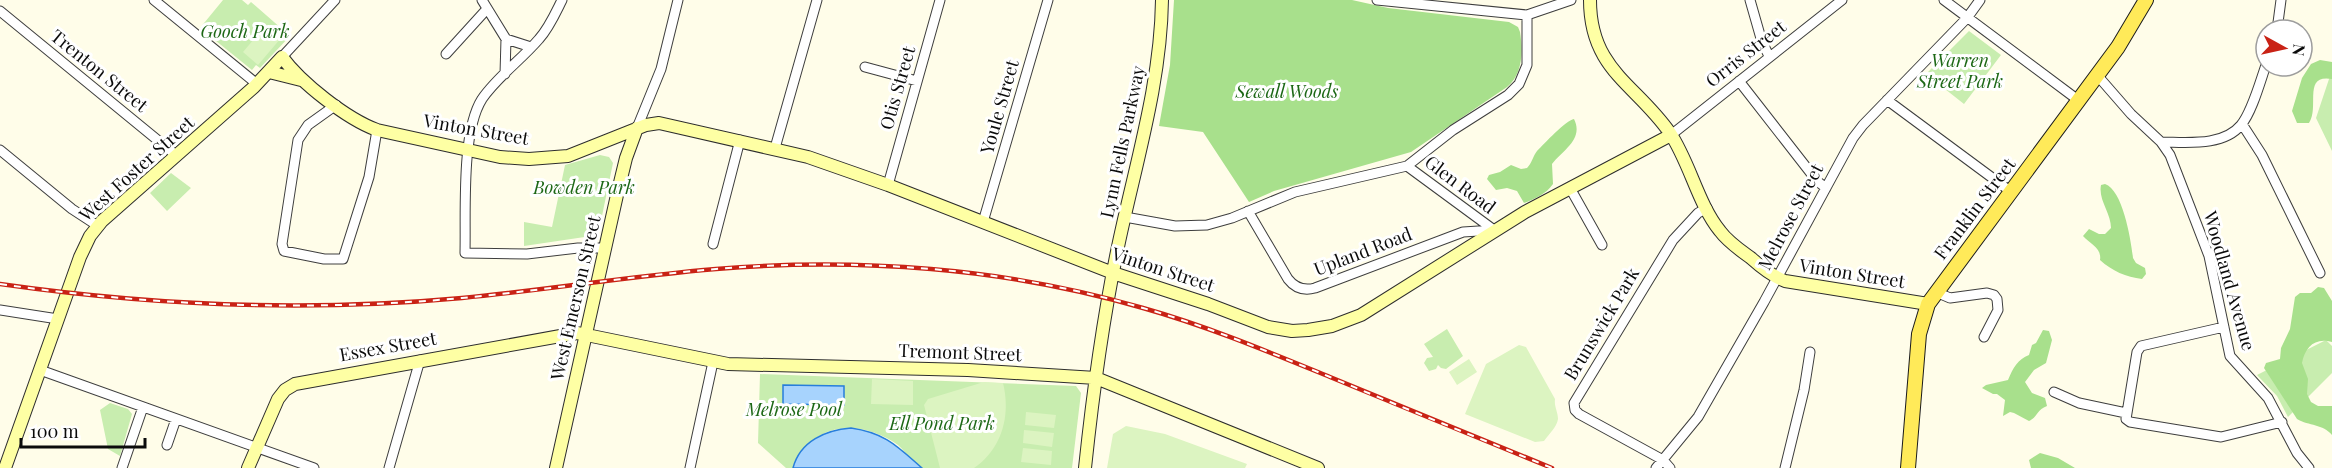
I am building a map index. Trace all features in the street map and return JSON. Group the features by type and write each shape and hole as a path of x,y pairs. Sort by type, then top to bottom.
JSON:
{"main road":[{"name":"Franklin Street","path":"1908,468 1919,334 1928,304 2129,31 2146,0"}],"street":[{"path":"154,0 257,84"},
{"path":"482,0 486,10 506,39 505,74"},
{"path":"562,0 548,27 483,97 471,123 465,253 527,254 600,247"},
{"name":"West Emerson Street","path":"556,468 586,334 600,247 625,162 661,69 678,0"},
{"path":"776,148 817,0"},
{"name":"Otis Street","path":"888,185 940,0"},
{"name":"Youle Street","path":"983,222 1048,0"},
{"name":"Lynn Fells Parkway","path":"1085,468 1096,378 1113,273 1157,72 1162,0"},
{"path":"1377,0 1527,15 1571,0"},
{"path":"1590,0 1593,30 1602,55 1615,73 1671,135"},
{"path":"1750,0 1762,42 1769,56"},
{"name":"Orris Street","path":"1671,135 1842,0"},
{"path":"1944,0 2078,100"},
{"name":"Melrose Street","path":"1663,466 1698,417 1853,138 1967,18 1980,0"},
{"path":"2279,18 2281,0"},
{"path":"282,57 332,1"},
{"path":"446,54 486,10"},
{"name":"Trenton Street","path":"0,11 177,156"},
{"path":"1125,217 1188,227 1223,221 1295,192 1407,166 1454,130 1508,95 1519,84 1527,65 1527,15"},
{"path":"506,39 531,47"},
{"name":"West Foster Street","path":"5,468 88,238 98,226 257,84 282,57"},
{"name":"Vinton Street","path":"282,57 302,80 363,124 377,130 514,159 560,158 650,123 740,140 808,157 888,185 1113,273 1209,304 1268,327 1292,331 1332,326 1361,315 1494,230 1671,135 1721,233 1777,278 1806,286 1928,304"},
{"path":"865,67 918,81"},
{"name":"Vinton Street","path":"269,72 302,80"},
{"name":"Woodland Avenue","path":"2097,75 2131,114 2161,142 2170,155 2203,237 2232,359 2268,398 2296,453 2309,468"},
{"path":"2161,142 2212,140 2231,133 2242,124 2261,78"},
{"path":"1739,81 1817,181 1826,188"},
{"path":"1887,100 2010,191"},
{"path":"336,105 308,125 298,140 281,247 288,253 343,260 371,169 377,130"},
{"path":"2242,124 2262,155 2320,273"},
{"path":"713,244 740,140"},
{"path":"0,150 72,209 98,226"},
{"name":"Glen Road","path":"1407,166 1494,230"},
{"path":"1570,188 1602,245"},
{"name":"Brunswick Park","path":"1663,466 1580,414 1575,410 1574,403 1673,240 1697,214 1707,208"},
{"name":"Upland Road","path":"1248,211 1288,279 1297,287 1306,290 1463,232 1494,230"},
{"path":"1936,292 1950,298 1988,293 1994,295 1998,312 1984,337"},
{"path":"0,310 58,319"},
{"path":"2224,327 2141,346 2137,352 2126,418 2129,422 2220,437 2282,422"},
{"name":"Essex Street","path":"248,468 278,399 285,390 295,384 567,333 586,334"},
{"name":"Tremont Street","path":"586,334 713,363 968,370 1096,378 1318,468"},
{"path":"1785,468 1804,390 1810,352"},
{"path":"389,468 420,360"},
{"path":"690,468 713,363"},
{"path":"40,370 314,468"},
{"path":"2055,392 2071,400 2126,413"},
{"path":"122,468 143,407"},
{"path":"167,445 176,419"}],"green space":[{"name":"Gooch Park","path":"223,0 242,0 248,5 251,2 290,36 260,68 256,65 252,70 200,28"},
{"name":"Sewall Woods","path":"1174,0 1352,0 1388,8 1509,22 1518,27 1520,32 1521,62 1516,76 1507,87 1411,152 1274,191 1249,202 1203,132 1159,126 1170,65"},
{"path":"266,25 281,38 258,65 243,52"},
{"name":"Warren Street Park","path":"1969,31 2001,55 1964,104 1926,74"},
{"path":"2320,60 2332,62 2332,79 2317,82 2314,87 2313,109 2309,123 2297,123 2292,111 2302,78 2314,78 2314,63"},
{"path":"2332,70 2332,151 2316,118"},
{"path":"1574,119 1576,132 1574,138 1552,164 1553,184 1544,193 1524,203 1517,191 1507,188 1496,190 1487,179 1489,175 1500,172 1511,165 1521,169 1527,168 1537,151 1570,120"},
{"name":"Bowden Park","path":"600,155 609,157 613,163 598,235 524,246 524,222 552,227 565,165"},
{"path":"171,173 191,188 167,211 150,193"},
{"path":"2105,184 2111,188 2121,205 2133,258 2136,263 2145,268 2146,274 2142,279 2130,277 2109,267 2100,260 2097,249 2083,236 2089,229 2105,234 2111,228 2101,196 2101,185"},
{"path":"2318,287 2324,288 2332,301 2332,342 2316,342 2308,348 2302,363 2308,379 2307,394 2311,402 2318,406 2332,406 2332,435 2324,429 2297,419 2264,368 2266,363 2280,359 2281,348 2290,329 2295,297 2300,293 2311,293"},
{"path":"1447,329 1463,356 1446,369 1438,365 1436,369 1429,371 1424,363 1427,358 1433,357 1424,344"},
{"path":"2043,330 2049,331 2052,340 2046,363 2034,370 2025,382 2032,393 2045,398 2047,406 2029,421 2010,412 2003,416 2005,400 1982,388 2008,380 2016,365 2029,355 2032,345 2036,343"},
{"path":"2326,340 2332,346 2332,373 2288,417 2277,396 2257,375"},
{"path":"1519,345 1526,347 1555,399 1557,422 1544,441 1535,442 1465,414 1486,364"},
{"path":"1469,359 1477,372 1457,385 1449,372"},
{"name":"Ell Pond Park","path":"760,374 1076,386 1081,393 1072,468 922,468 889,439 857,428 846,428 825,433 815,439 801,452 793,468 786,468 758,443"},
{"path":"872,379 913,381 913,405 871,404"},
{"path":"984,382 1003,383 1005,419 998,441 984,460 974,468 940,468 924,405 928,399"},
{"path":"110,403 128,409 132,414 120,456 108,449 100,410"},
{"path":"1026,412 1056,415 1054,428 1025,425"},
{"path":"1126,426 1165,434 1247,464 1245,468 1107,468 1113,434"},
{"path":"1024,430 1054,433 1052,447 1023,443"},
{"path":"1023,448 1052,451 1051,465 1021,462"},
{"path":"2040,453 2058,458 2075,468 2031,468 2029,460"}],"water":[{"path":"783,385 844,386 844,405 783,404"},
{"path":"851,428 883,437 922,468 793,468 802,451 815,439 832,431"}],"railway":[{"path":"0,284 173,302 288,306 462,298 652,275 743,267 851,265 958,272 1065,288 1167,315 1284,358 1552,468"}],"park label":[{"name":"Melrose Pool","path":"794,410"}]}
